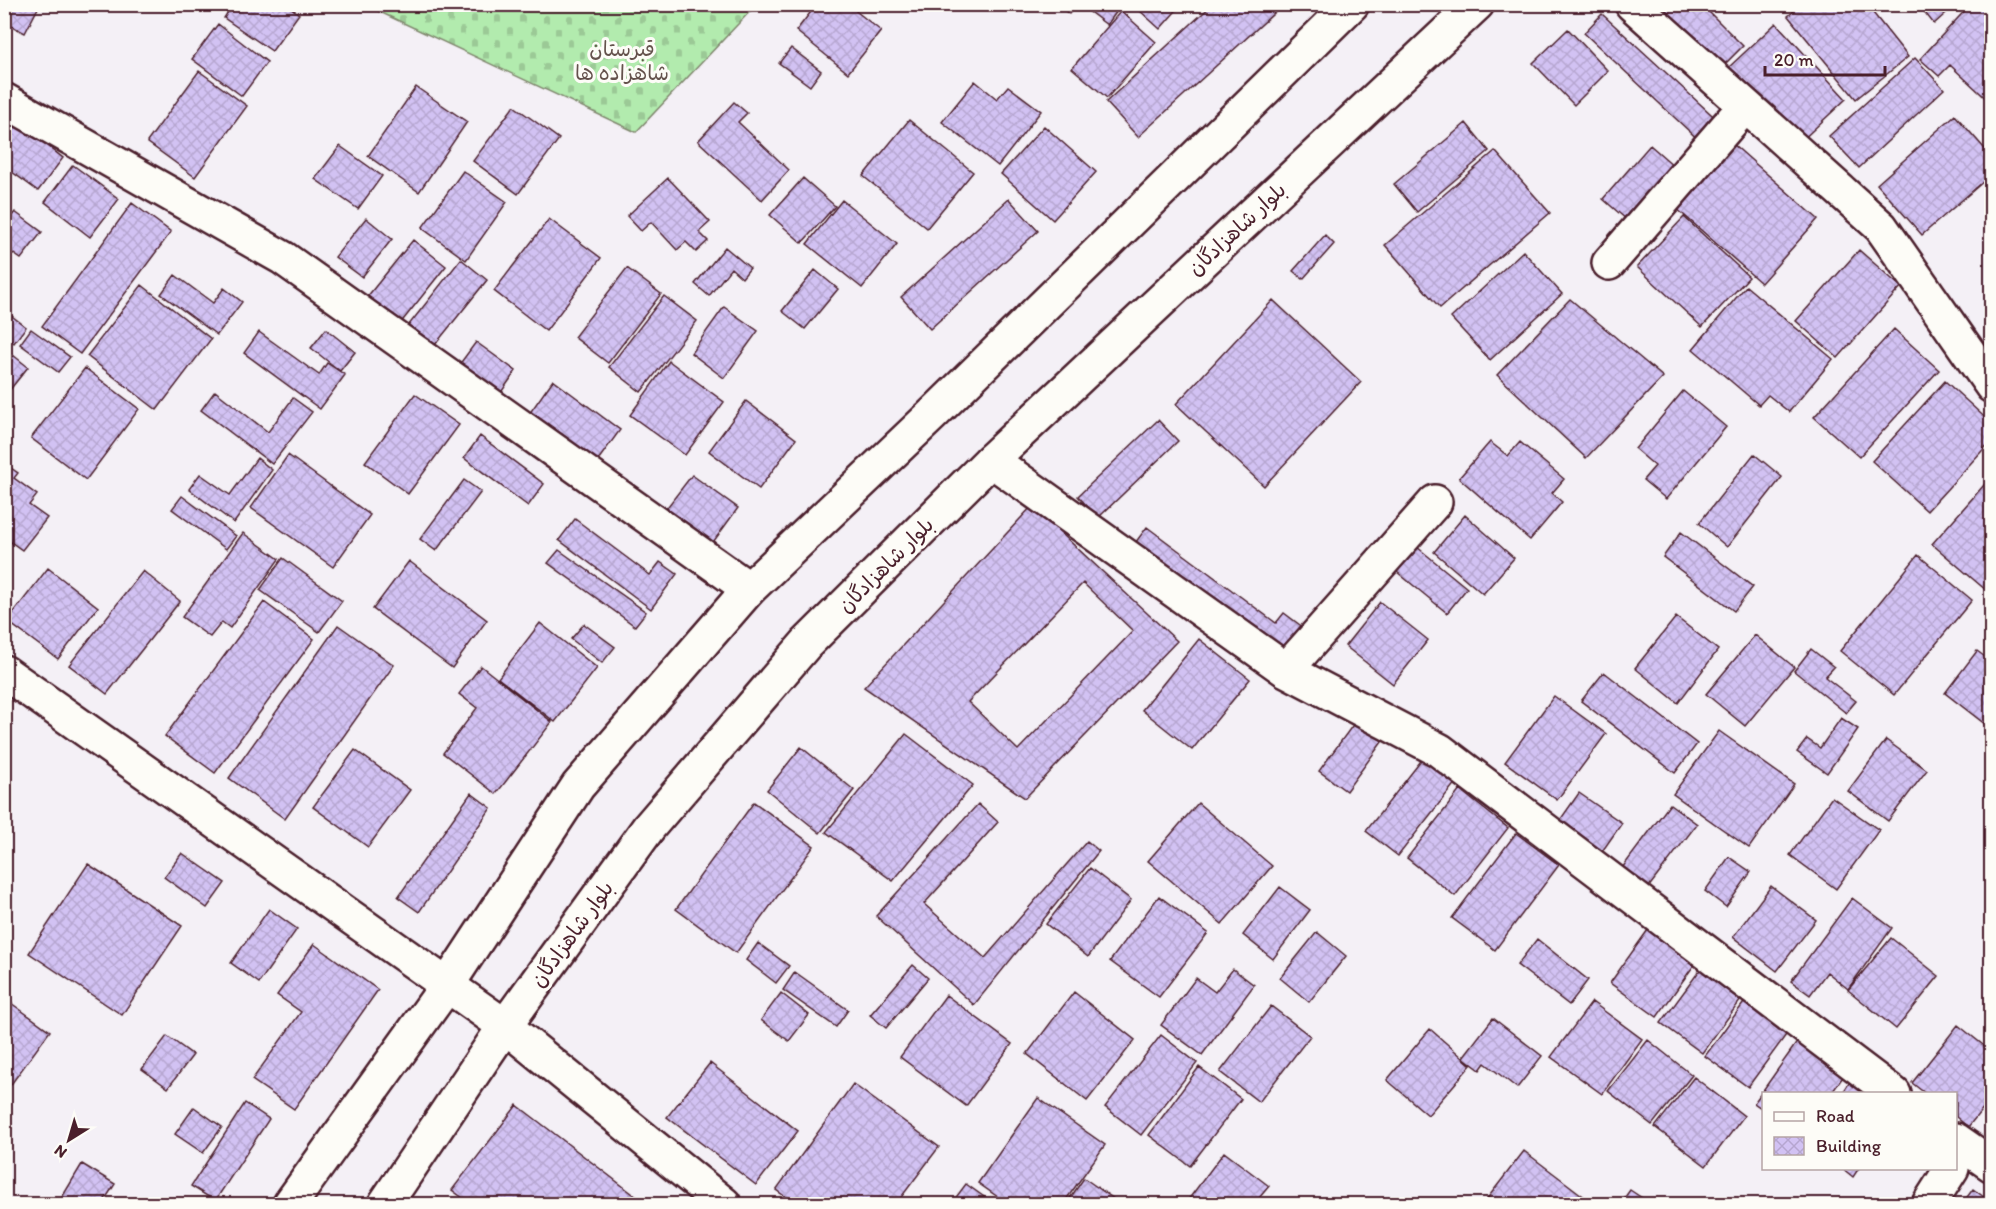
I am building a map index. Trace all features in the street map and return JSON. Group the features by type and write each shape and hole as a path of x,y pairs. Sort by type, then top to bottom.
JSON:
{"street":[{"path":"290,1204 447,984 578,786 749,589 932,415 1352,4"},
{"name":"بلوار شاهزادگان","path":"385,1204 505,1026 649,827 806,644 991,460 1477,4"},
{"path":"1632,4 1881,227 1992,387"},
{"path":"4,100 283,258 749,589"},
{"path":"1609,263 1745,106"},
{"path":"991,460 1286,670 1439,750 1891,1092"},
{"path":"1286,670 1435,502"},
{"path":"4,672 505,1026 724,1204"},
{"path":"1957,1154 1992,1165"},
{"path":"1929,1204 1948,1170"}],"green space":[{"name":"قبرستان شاهزاده ها","path":"365,5 756,5 636,132"}],"building":[{"path":"4,4 40,4 25,33 4,22"},
{"path":"233,4 286,4 299,14 272,51 224,18"},
{"path":"817,4 847,4 881,31 848,73 796,31"},
{"path":"1056,4 1076,4 1069,14"},
{"path":"1079,4 1122,4 1107,25"},
{"path":"1144,4 1182,4 1160,29 1139,10"},
{"path":"1213,4 1284,4 1138,137 1106,102"},
{"path":"1658,4 1701,4 1743,46 1721,68"},
{"path":"1802,4 1866,4 1908,57 1856,99 1788,16"},
{"path":"1918,4 1956,4 1934,24"},
{"path":"1971,4 1992,4 1992,104 1950,65 1939,76 1920,59"},
{"path":"1121,11 1156,42 1107,98 1072,68"},
{"path":"1602,14 1723,125 1704,145 1584,33"},
{"path":"1776,23 1846,99 1797,145 1727,69"},
{"path":"218,24 267,62 242,96 192,59"},
{"path":"1568,29 1608,71 1574,105 1533,63"},
{"path":"791,48 821,71 810,86 779,63"},
{"path":"1915,58 1944,89 1859,168 1829,136"},
{"path":"199,71 247,106 195,177 147,142"},
{"path":"975,81 997,99 1008,86 1041,111 998,166 942,122"},
{"path":"416,87 467,122 419,192 368,156"},
{"path":"734,102 747,113 738,122 789,170 762,200 698,141"},
{"path":"514,106 559,139 518,194 473,161"},
{"path":"1955,115 1992,157 1992,174 1922,235 1877,184"},
{"path":"909,120 973,172 927,228 863,176"},
{"path":"16,121 63,158 38,191 4,166 4,136"},
{"path":"1466,123 1489,151 1417,212 1394,184"},
{"path":"1044,126 1096,172 1053,220 1001,174"},
{"path":"1733,144 1818,219 1761,283 1676,208"},
{"path":"1650,145 1682,173 1635,227 1603,199"},
{"path":"340,146 382,176 358,209 315,179"},
{"path":"1495,151 1550,213 1440,308 1385,245"},
{"path":"73,165 119,199 90,237 45,202"},
{"path":"463,171 507,202 466,260 422,228"},
{"path":"668,178 710,222 699,232 708,241 696,252 686,242 677,250 651,222 641,231 627,216"},
{"path":"803,178 835,206 802,243 770,215"},
{"path":"1009,199 1038,231 930,329 901,297"},
{"path":"842,200 897,244 862,288 807,244"},
{"path":"132,203 171,232 80,354 42,326"},
{"path":"15,212 42,232 21,259 4,247 4,225"},
{"path":"1684,217 1749,277 1702,327 1637,267"},
{"path":"366,218 392,239 362,277 335,257"},
{"path":"549,219 601,258 546,331 494,291"},
{"path":"1325,235 1334,244 1303,279 1293,271"},
{"path":"413,240 446,266 396,329 363,302"},
{"path":"725,247 750,268 742,278 731,268 709,296 695,284"},
{"path":"1859,250 1901,287 1838,358 1796,321"},
{"path":"1523,251 1562,294 1490,360 1451,318"},
{"path":"461,259 487,280 430,351 404,331"},
{"path":"627,268 661,294 608,363 574,337"},
{"path":"815,270 838,289 805,329 782,311"},
{"path":"175,275 213,303 224,288 242,302 217,335 161,294"},
{"path":"142,285 211,339 157,410 87,356"},
{"path":"1746,286 1833,359 1789,412 1768,395 1759,405 1693,349"},
{"path":"664,296 697,321 641,392 609,367"},
{"path":"1570,299 1663,377 1586,458 1497,375"},
{"path":"1273,300 1361,382 1264,486 1176,404"},
{"path":"724,307 758,331 724,378 691,353"},
{"path":"4,310 26,327 14,343 4,335"},
{"path":"31,329 70,357 58,372 20,344"},
{"path":"326,329 355,352 340,371 311,348"},
{"path":"1894,329 1939,370 1859,457 1814,417"},
{"path":"259,332 319,375 327,363 345,375 320,409 244,353"},
{"path":"476,342 516,371 497,398 456,369"},
{"path":"13,355 28,367 4,397 4,366"},
{"path":"669,361 724,402 685,455 630,415"},
{"path":"85,368 139,409 86,480 31,438"},
{"path":"553,380 620,430 596,463 529,414"},
{"path":"1945,381 1992,424 1992,440 1927,511 1872,461"},
{"path":"215,391 268,432 293,398 312,412 272,464 201,410"},
{"path":"1683,391 1726,427 1666,499 1643,480 1655,466 1635,449"},
{"path":"415,394 459,425 408,494 365,462"},
{"path":"746,401 796,439 759,489 709,451"},
{"path":"1158,420 1178,441 1098,518 1078,496"},
{"path":"480,436 544,484 528,506 464,458"},
{"path":"1490,442 1508,456 1520,442 1564,479 1552,493 1562,502 1530,540 1459,478"},
{"path":"1754,454 1782,477 1727,547 1699,523"},
{"path":"288,455 370,515 333,567 251,508"},
{"path":"257,458 272,470 234,523 189,489 200,474 230,495"},
{"path":"8,466 18,473 14,478 37,495 29,505 47,518 22,550 4,537 4,471"},
{"path":"692,475 738,508 711,545 665,510"},
{"path":"1992,476 1992,586 1987,591 1932,544"},
{"path":"464,480 481,492 436,551 420,539"},
{"path":"182,496 236,536 226,549 172,509"},
{"path":"1032,506 1177,641 1025,798 864,687","holes":["1083,583 1133,631 1018,750 968,702"]},
{"path":"1465,515 1514,558 1483,594 1434,552"},
{"path":"575,519 650,575 660,562 677,574 651,609 559,540"},
{"path":"1147,527 1276,623 1284,613 1304,628 1288,646 1262,643 1132,547"},
{"path":"1681,532 1753,587 1734,611 1663,557"},
{"path":"243,533 279,559 230,628 222,622 210,637 182,617"},
{"path":"1406,538 1467,588 1447,613 1386,563"},
{"path":"559,550 646,612 635,626 548,563"},
{"path":"1918,555 1972,600 1894,695 1840,651"},
{"path":"283,558 342,601 319,632 260,590"},
{"path":"409,561 487,620 452,668 373,609"},
{"path":"48,568 98,607 58,659 7,621"},
{"path":"143,571 180,601 107,694 69,665"},
{"path":"264,602 314,639 215,773 165,736"},
{"path":"1380,602 1428,640 1393,684 1345,646"},
{"path":"1676,617 1718,650 1678,703 1635,668"},
{"path":"540,623 597,668 555,722 498,678"},
{"path":"584,624 615,647 602,663 571,639"},
{"path":"338,625 394,665 285,819 229,778"},
{"path":"1755,635 1794,667 1745,726 1706,694"},
{"path":"1199,639 1250,679 1192,750 1142,710"},
{"path":"1811,649 1834,667 1825,677 1856,701 1846,713 1794,671"},
{"path":"1977,651 1992,662 1990,728 1945,693"},
{"path":"481,666 552,722 496,794 443,753 477,708 459,694"},
{"path":"1604,672 1697,744 1675,773 1581,701"},
{"path":"1554,696 1606,734 1557,800 1505,762"},
{"path":"1358,718 1385,738 1346,791 1319,771"},
{"path":"1841,718 1858,729 1827,773 1797,752 1807,739 1820,748"},
{"path":"1719,731 1794,784 1749,848 1673,794"},
{"path":"906,734 973,785 893,881 826,832"},
{"path":"1886,740 1927,770 1888,821 1848,791"},
{"path":"801,747 854,790 820,833 767,790"},
{"path":"355,750 410,790 368,847 313,807"},
{"path":"1424,757 1456,782 1398,856 1366,831"},
{"path":"1460,790 1508,828 1455,896 1407,858"},
{"path":"471,793 491,808 419,912 398,897"},
{"path":"1579,793 1622,823 1601,853 1558,823"},
{"path":"1832,797 1879,830 1836,889 1790,855"},
{"path":"754,802 814,846 736,953 676,909"},
{"path":"1198,803 1272,866 1222,924 1148,861"},
{"path":"978,804 998,822 924,904 985,958 1087,841 1099,851 974,1005 876,916"},
{"path":"1670,804 1697,824 1648,888 1622,868"},
{"path":"1516,833 1559,865 1495,950 1452,918"},
{"path":"182,853 225,883 207,908 164,877"},
{"path":"1729,857 1751,872 1726,907 1705,891"},
{"path":"88,864 182,926 122,1015 29,953"},
{"path":"1090,868 1131,900 1088,957 1046,924"},
{"path":"1771,886 1816,920 1777,971 1733,937"},
{"path":"1280,887 1310,910 1273,959 1243,935"},
{"path":"1159,896 1208,933 1159,997 1110,961"},
{"path":"1852,898 1892,928 1848,989 1827,972 1810,995 1791,981"},
{"path":"269,909 297,929 259,983 231,963"},
{"path":"1655,920 1702,954 1657,1017 1610,983"},
{"path":"1317,932 1346,956 1309,1002 1280,978"},
{"path":"1891,938 1939,976 1896,1029 1848,990"},
{"path":"1537,939 1588,980 1569,1005 1517,965"},
{"path":"758,943 789,966 776,983 746,960"},
{"path":"314,944 378,990 294,1109 252,1080 301,1012 277,995"},
{"path":"1705,963 1746,993 1702,1053 1661,1023"},
{"path":"913,965 928,978 886,1028 870,1015"},
{"path":"1233,969 1254,985 1202,1055 1161,1025 1196,978 1215,992"},
{"path":"795,972 848,1010 836,1027 783,990"},
{"path":"1074,992 1135,1040 1087,1101 1027,1054"},
{"path":"781,993 809,1015 789,1041 761,1020"},
{"path":"1751,993 1794,1024 1748,1087 1705,1056"},
{"path":"946,995 1012,1044 966,1106 900,1057"},
{"path":"4,998 50,1031 4,1094"},
{"path":"1592,1002 1642,1039 1602,1094 1551,1057"},
{"path":"1271,1006 1310,1036 1259,1102 1220,1072"},
{"path":"1493,1018 1542,1056 1517,1088 1485,1063 1480,1070 1463,1057"},
{"path":"1958,1025 1992,1052 1992,1097 1968,1127 1957,1118 1957,1092 1923,1092 1912,1083"},
{"path":"1430,1029 1471,1065 1428,1115 1387,1080"},
{"path":"1161,1035 1197,1063 1141,1135 1105,1107"},
{"path":"167,1036 193,1055 168,1088 142,1069"},
{"path":"1800,1038 1847,1071 1832,1092 1762,1092 1762,1109 1754,1103"},
{"path":"1648,1040 1692,1075 1652,1125 1608,1091"},
{"path":"710,1063 798,1131 756,1185 667,1117"},
{"path":"1199,1067 1241,1099 1190,1166 1149,1135"},
{"path":"1694,1077 1744,1116 1706,1166 1655,1127"},
{"path":"1851,1080 1866,1092 1843,1092"},
{"path":"853,1084 939,1147 896,1204 796,1204 776,1190"},
{"path":"1038,1098 1105,1145 1063,1204 1008,1204 978,1183"},
{"path":"245,1103 269,1119 215,1201 191,1186"},
{"path":"517,1105 646,1204 471,1204 452,1190"},
{"path":"194,1107 222,1127 203,1153 175,1134"},
{"path":"1524,1151 1586,1198 1581,1204 1483,1204"},
{"path":"1224,1152 1269,1186 1254,1204 1185,1204"},
{"path":"82,1164 115,1184 102,1204 58,1204"},
{"path":"1844,1170 1858,1170 1853,1177"},
{"path":"1084,1178 1121,1204 1066,1204"},
{"path":"966,1184 994,1204 951,1204"},
{"path":"1973,1189 1992,1203 1992,1204 1962,1204"},
{"path":"1630,1190 1651,1204 1620,1204"},
{"path":"1395,1197 1404,1204 1389,1204"}]}
